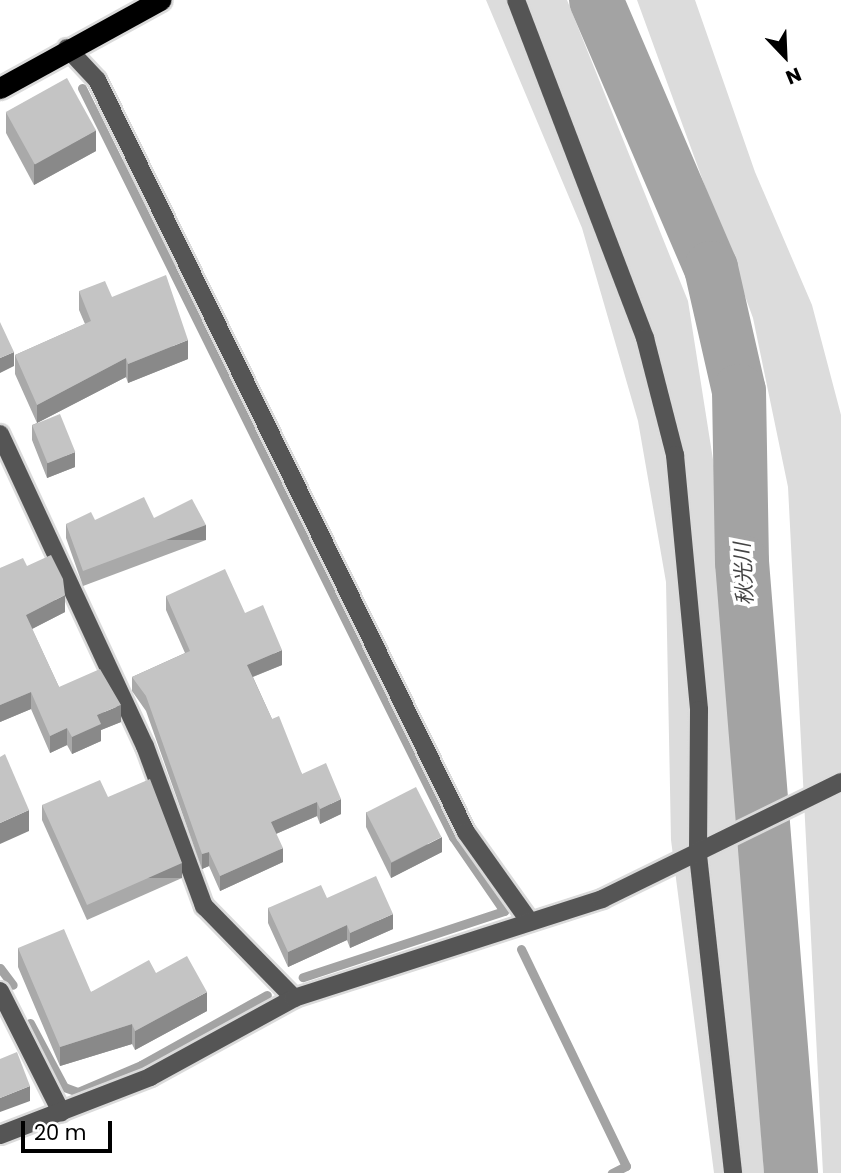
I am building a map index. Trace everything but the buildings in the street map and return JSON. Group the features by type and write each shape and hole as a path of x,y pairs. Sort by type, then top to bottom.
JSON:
{"highway":[{"path":"0,88 67,48 160,0"}],"street":[{"path":"516,0 645,338 675,455 699,710 703,852 733,1173"},
{"path":"67,48 96,80 466,832 530,922"},
{"path":"0,434 6,464 145,746 204,906 294,998"},
{"path":"0,1135 150,1077 294,998 603,899 703,852 836,784"},
{"path":"0,991 61,1112"}],"shaded area":[{"path":"486,0 567,0 688,301 714,466 764,1173 714,1173 671,840 666,582 638,421 582,228"},
{"path":"637,0 695,0 755,172 812,305 841,415 841,1173 823,1173 788,487 753,318"}],"waterway":[{"name":"秋光川","path":"596,0 711,268 739,391 742,562 791,1173"},
{"path":"82,88 453,837 504,911 303,977"},
{"path":"521,949 626,1166 612,1173"},
{"path":"0,968 13,985"},
{"path":"30,1023 64,1087 78,1092 141,1065 267,995"}]}
